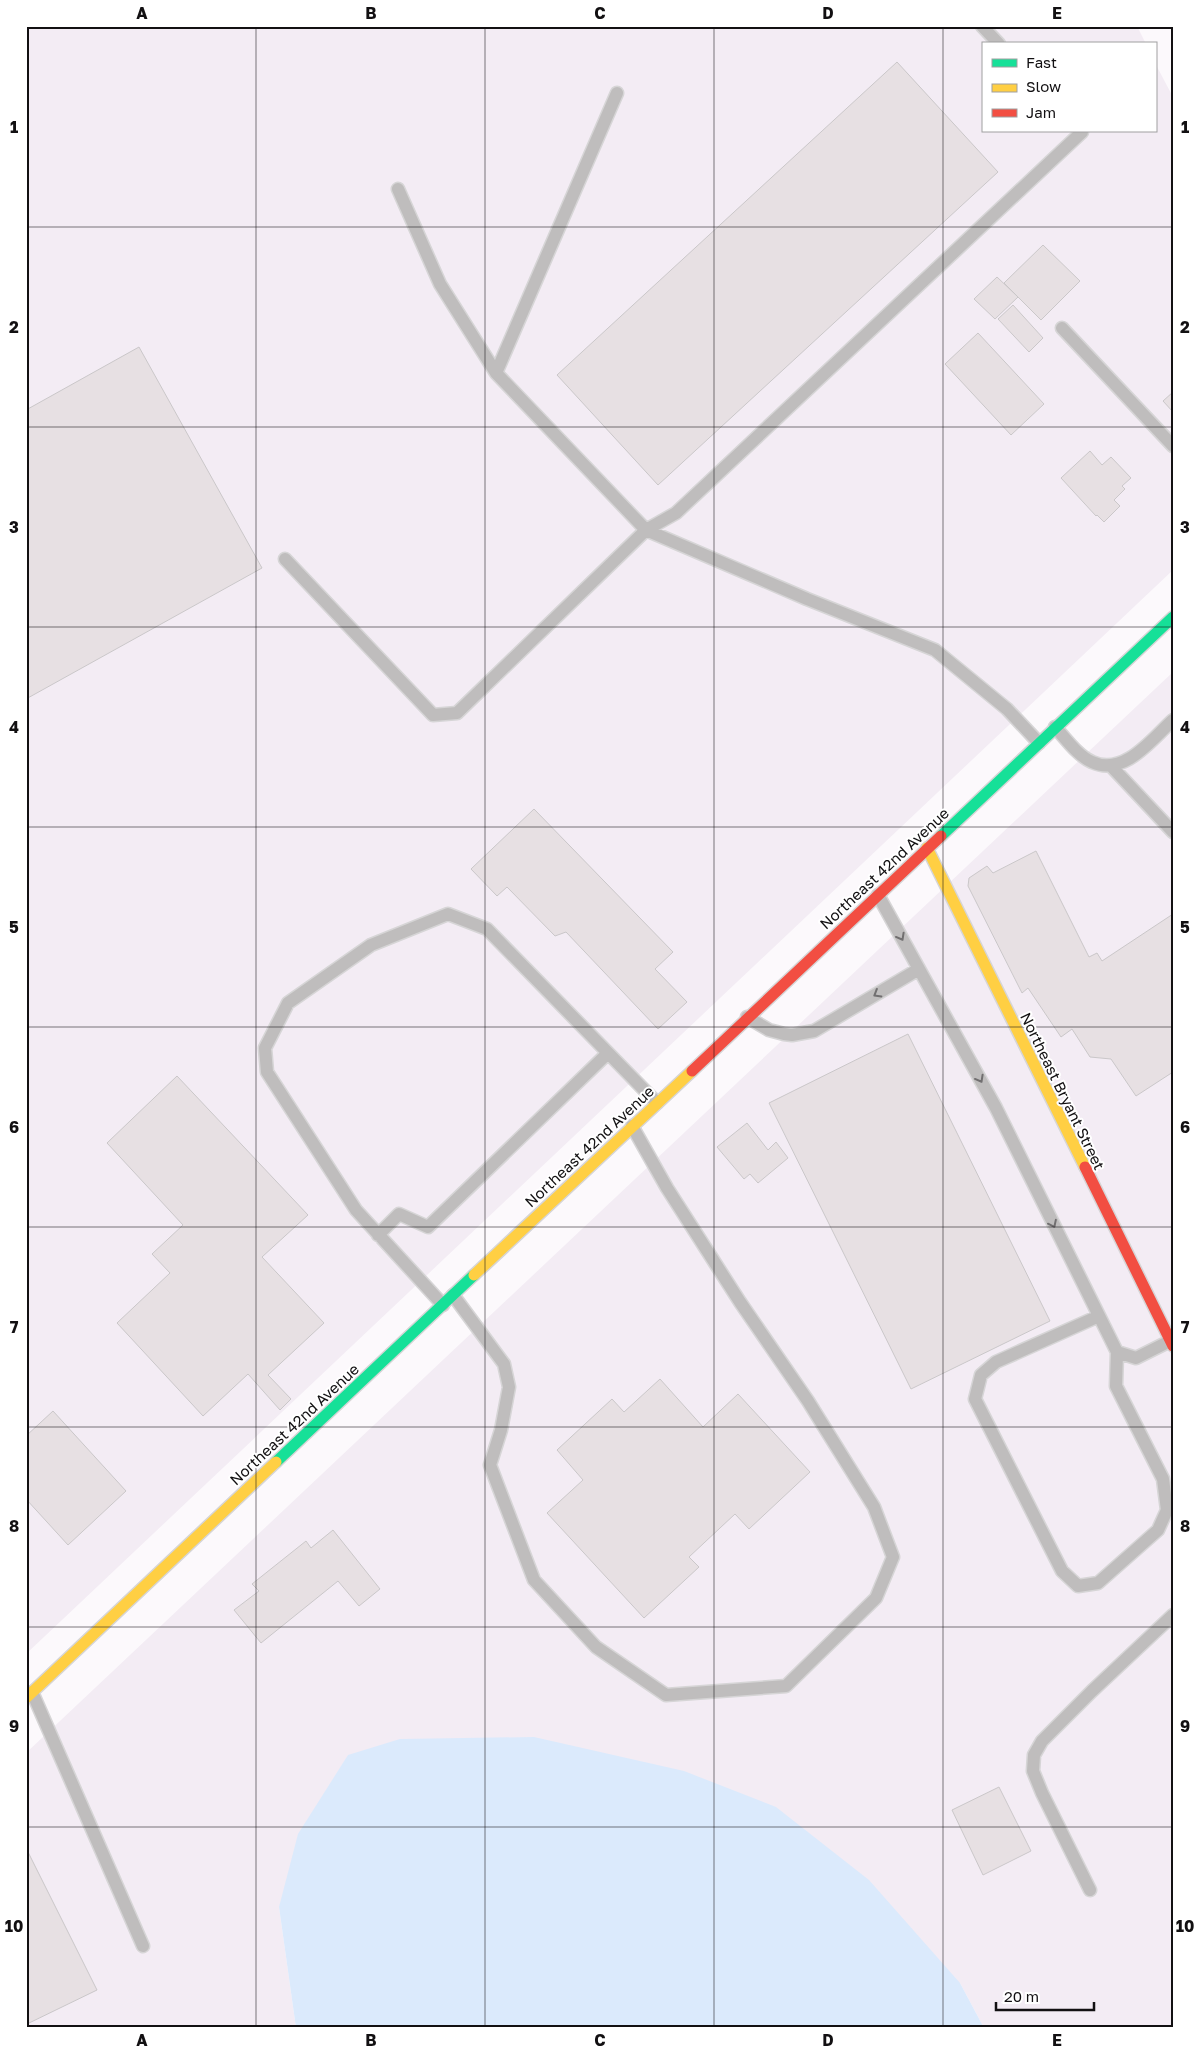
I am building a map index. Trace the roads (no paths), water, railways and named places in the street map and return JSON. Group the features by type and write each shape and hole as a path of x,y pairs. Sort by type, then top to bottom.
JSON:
{"street":[{"name":"Northeast 42nd Avenue","path":"29,1695 1173,617"},
{"name":"Northeast Bryant Street","path":"927,848 1171,1344"}],"lane":[{"path":"982,26 997,42"},
{"path":"496,373 617,93"},
{"path":"285,559 433,715 457,713 646,530 676,513 1082,132"},
{"path":"398,189 440,284 496,373 646,530 807,599 935,650 1007,709 1039,742"},
{"path":"1062,328 1173,446"},
{"path":"1055,727 1080,754 1092,762 1111,766 1127,761 1173,720"},
{"path":"1111,766 1173,832"},
{"path":"878,894 996,1108 1099,1316 1116,1352 1116,1386 1163,1479 1167,1510 1158,1530 1098,1583 1078,1586 1062,1571 975,1399 981,1375 996,1362 1099,1316"},
{"path":"443,1305 356,1210 293,1116 267,1072 265,1048 288,1004 371,945 448,914 487,929 657,1103"},
{"path":"747,1017 769,1030 784,1034 792,1035 814,1031 919,969"},
{"path":"378,1235 399,1214 428,1227 608,1052"},
{"path":"453,1296 504,1364 509,1387 501,1430 490,1465 534,1580 596,1647 666,1695 786,1686 876,1598 893,1557 874,1507 808,1401 740,1302 667,1188 632,1126"},
{"path":"1116,1352 1136,1358 1171,1344"},
{"path":"1090,1890 1042,1793 1033,1771 1034,1755 1042,1741 1173,1615"},
{"path":"29,1695 143,1946"}],"water":[{"path":"534,1737 684,1771 776,1807 869,1880 960,1983 984,2028 296,2028 279,1907 298,1834 348,1755 400,1739"}]}
